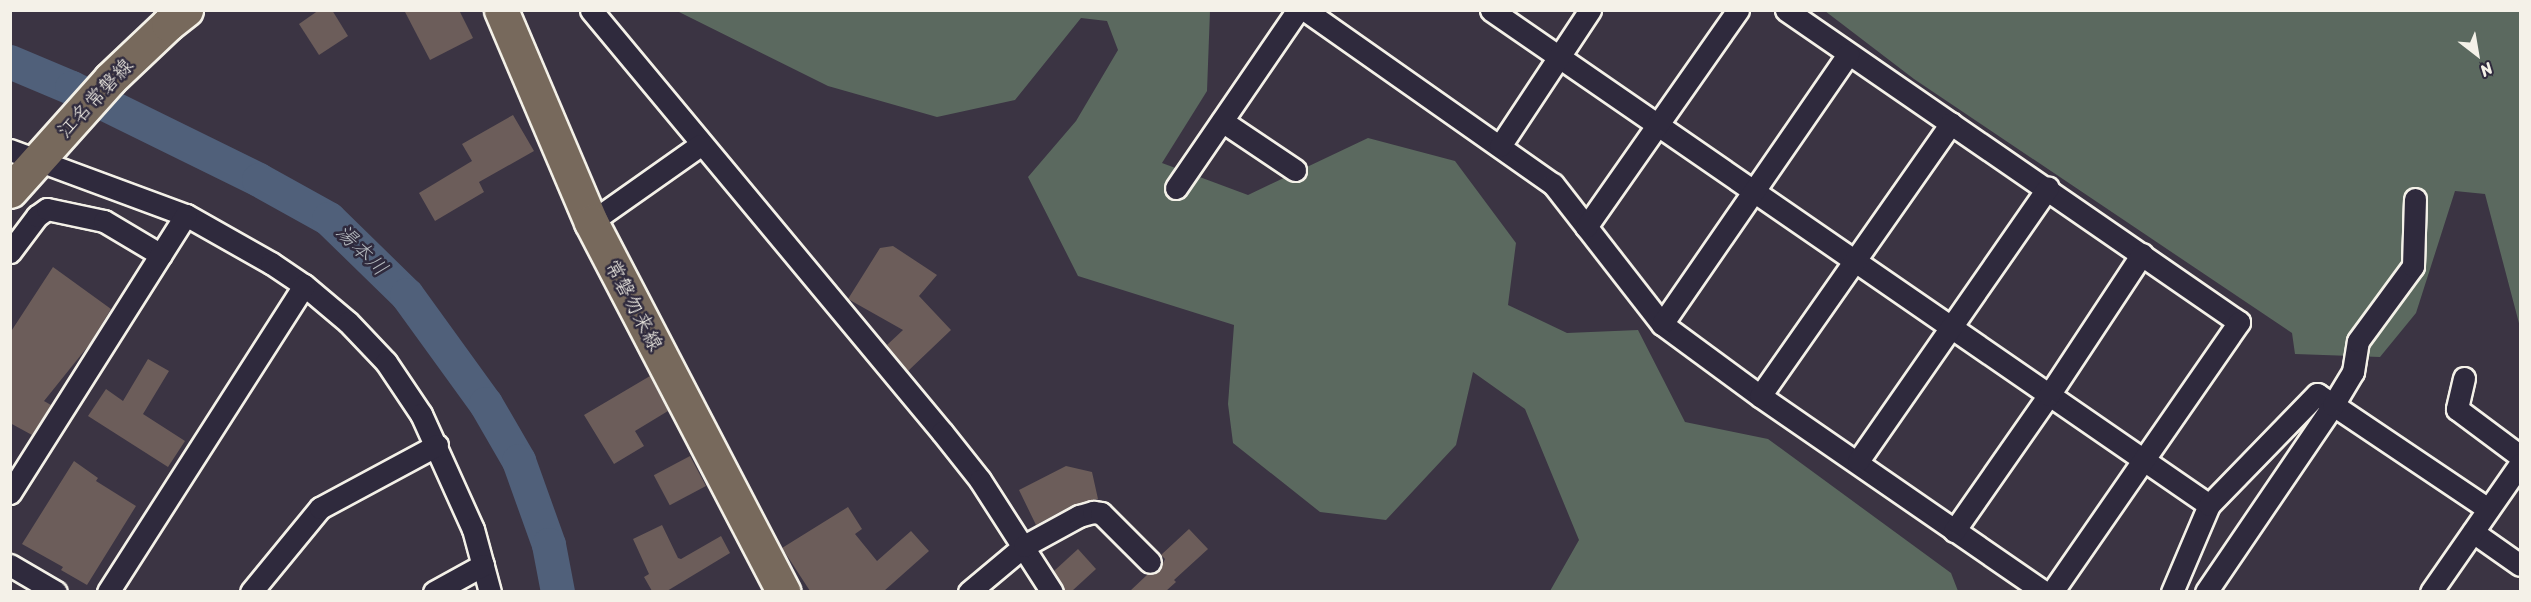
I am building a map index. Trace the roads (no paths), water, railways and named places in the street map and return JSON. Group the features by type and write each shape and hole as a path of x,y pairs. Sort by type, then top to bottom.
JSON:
{"main road":[{"name":"江名常磐線","path":"12,189 33,151 168,24 186,10"},
{"name":"常磐勿来線","path":"501,10 591,222 784,591"}],"street":[{"path":"591,10 700,145 942,432 980,480 1052,591"},
{"path":"1176,188 1298,10"},
{"path":"1305,10 1553,184 1662,324 1760,396 2044,591"},
{"path":"1491,10 2209,505"},
{"path":"1500,146 1590,10"},
{"path":"1587,227 1738,10"},
{"path":"1786,10 2048,188 2239,322 2052,591"},
{"path":"1662,324 1848,54"},
{"path":"1222,121 1295,170"},
{"path":"1760,396 1951,123"},
{"path":"591,222 700,145"},
{"path":"33,151 186,215 304,285 348,322 386,362 421,414 437,445 473,529 490,591"},
{"path":"1857,461 2048,188"},
{"path":"2206,591 2333,405 2353,372 2358,341 2413,266 2415,199"},
{"path":"10,252 37,216 47,209 104,221 161,255"},
{"path":"10,493 186,215"},
{"path":"1954,531 2049,395 2142,254"},
{"path":"108,591 304,285"},
{"path":"2464,378 2457,409 2520,456"},
{"path":"2172,591 2209,505 2317,394 2488,509"},
{"path":"251,591 320,508 437,445"},
{"path":"2431,591 2520,464"},
{"path":"969,591 1024,546 1079,516 1101,513 1150,562"},
{"path":"2473,532 2520,565"},
{"path":"434,591 483,564"},
{"path":"10,565 56,591"}],"waterway":[{"name":"湯本川","path":"10,62 72,88 259,180 329,219 407,295 486,404 519,461 549,545 558,592"}]}
